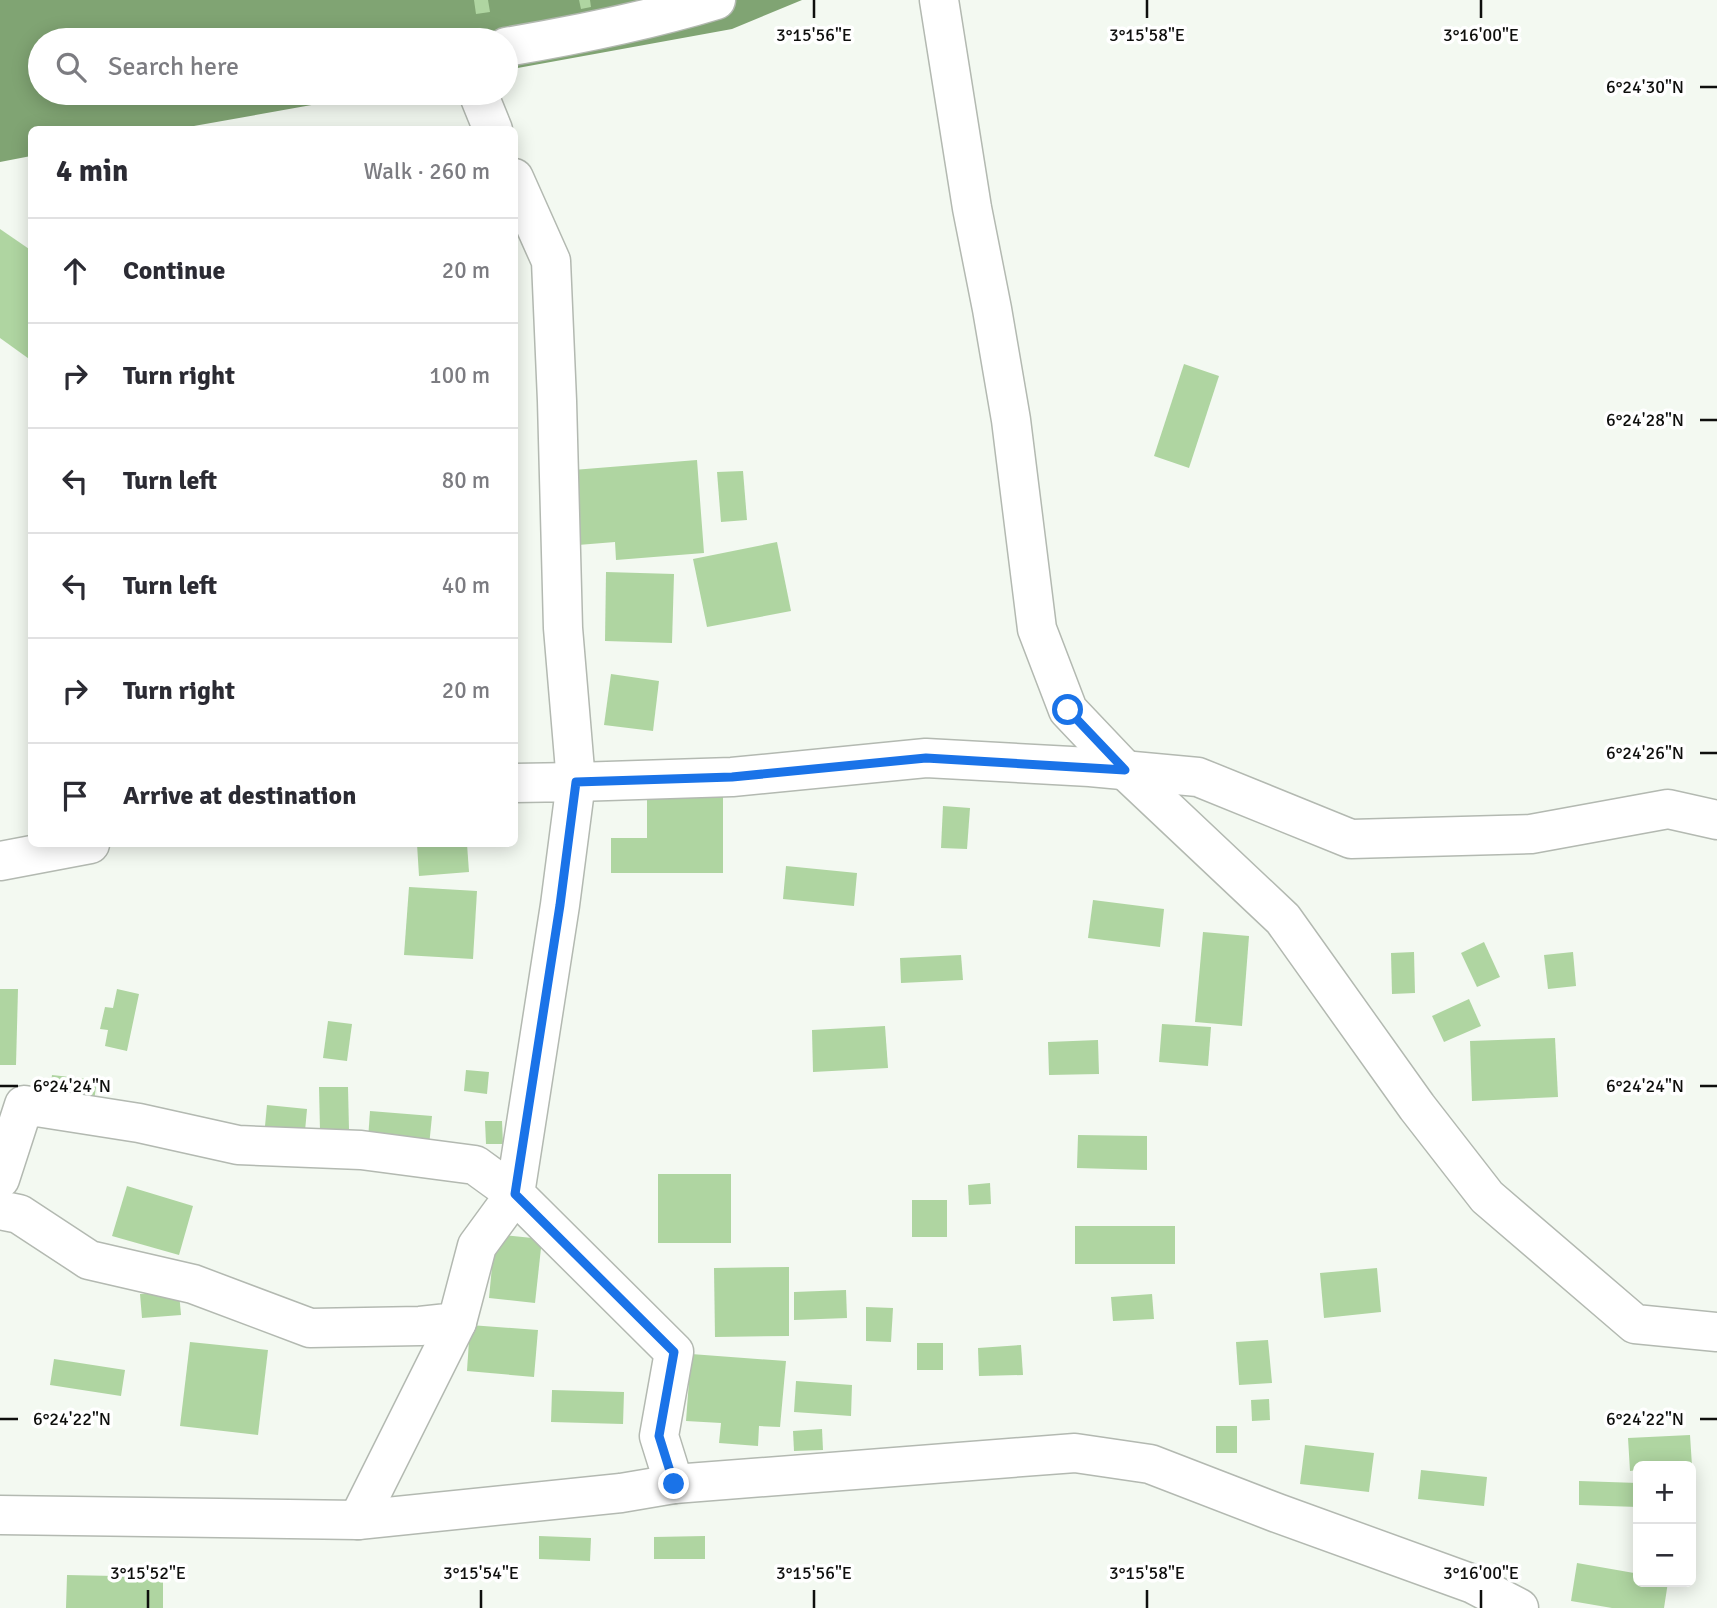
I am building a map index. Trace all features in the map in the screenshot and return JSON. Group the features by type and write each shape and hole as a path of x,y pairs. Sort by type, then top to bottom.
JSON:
{"street":[{"path":"518,45 671,14 716,0"},
{"path":"939,0 972,208 1011,420 1037,629 1068,710 1125,770 1283,919 1417,1107 1487,1197 1635,1324 1717,1332"},
{"path":"483,105 492,126"},
{"path":"358,1520 457,1322 477,1246 515,1194 560,905 576,782 563,628 551,261 518,187"},
{"path":"518,783 732,777 926,758 1198,777 1351,839 1531,834 1668,809 1717,820"},
{"path":"0,861 74,847"},
{"path":"0,1179 24,1105 139,1123 238,1145 361,1150 475,1165 515,1194 674,1352 659,1436 674,1484"},
{"path":"0,1210 19,1214 89,1260 193,1284 310,1328 420,1326 457,1322"},
{"path":"0,1515 358,1520 621,1493 674,1484 1075,1453 1150,1464 1473,1584 1519,1608"}],"shaded area":[{"path":"0,0 802,0 732,29 518,68 518,28 28,28 28,105 312,105 194,126 28,126 28,157 0,162"}],"building":[{"path":"474,0 488,0 490,12 476,14"},
{"path":"579,0 590,0 591,7 581,9"},
{"path":"0,229 28,248 28,358 0,338"},
{"path":"1184,364 1219,376 1189,468 1154,456"},
{"path":"697,460 704,553 616,560 615,542 578,545 573,470"},
{"path":"743,471 747,520 721,522 717,472"},
{"path":"777,542 791,611 707,627 693,559"},
{"path":"606,572 674,574 672,643 605,641"},
{"path":"611,674 659,681 653,731 604,725"},
{"path":"647,796 723,796 723,873 611,873 611,838 647,838"},
{"path":"943,806 970,808 967,849 941,848"},
{"path":"417,847 467,847 469,872 419,876"},
{"path":"786,866 857,873 854,906 783,899"},
{"path":"409,887 477,891 473,959 404,955"},
{"path":"1093,900 1164,909 1160,947 1088,938"},
{"path":"1203,932 1249,936 1242,1026 1195,1022"},
{"path":"1484,942 1500,977 1477,987 1461,953"},
{"path":"1414,952 1415,993 1392,994 1391,953"},
{"path":"1573,952 1576,986 1548,989 1544,955"},
{"path":"961,955 963,980 901,983 900,958"},
{"path":"0,989 18,989 16,1065 0,1065"},
{"path":"117,989 139,994 127,1051 105,1046 108,1030 100,1029 105,1007 113,1008"},
{"path":"1469,999 1481,1026 1444,1042 1432,1016"},
{"path":"328,1021 352,1024 347,1061 323,1058"},
{"path":"1162,1024 1211,1027 1208,1066 1159,1062"},
{"path":"885,1026 888,1068 813,1072 812,1030"},
{"path":"1555,1038 1558,1097 1472,1101 1470,1041"},
{"path":"1098,1040 1099,1074 1049,1075 1048,1042"},
{"path":"466,1070 489,1072 487,1094 464,1091"},
{"path":"52,1075 97,1080 94,1101 49,1095"},
{"path":"319,1087 348,1087 349,1130 320,1131"},
{"path":"267,1105 307,1109 305,1131 265,1126"},
{"path":"370,1111 432,1116 429,1146 368,1140"},
{"path":"485,1121 502,1121 503,1144 486,1144"},
{"path":"1078,1135 1147,1136 1147,1170 1077,1168"},
{"path":"658,1174 731,1174 731,1243 658,1243"},
{"path":"990,1183 991,1204 969,1205 968,1185"},
{"path":"127,1186 193,1206 179,1255 112,1236"},
{"path":"912,1200 947,1200 947,1237 912,1237"},
{"path":"1075,1226 1175,1226 1175,1264 1075,1264"},
{"path":"495,1234 542,1239 535,1303 489,1298"},
{"path":"789,1267 789,1336 715,1337 714,1268"},
{"path":"1377,1268 1381,1312 1324,1318 1320,1273"},
{"path":"846,1290 847,1318 794,1320 794,1292"},
{"path":"179,1292 181,1315 142,1318 140,1294"},
{"path":"1152,1294 1154,1319 1113,1321 1111,1297"},
{"path":"866,1307 893,1308 891,1342 866,1341"},
{"path":"470,1325 538,1330 534,1377 467,1371"},
{"path":"1268,1340 1272,1383 1239,1385 1236,1342"},
{"path":"190,1342 268,1350 258,1435 180,1426"},
{"path":"917,1343 943,1343 943,1370 917,1370"},
{"path":"1021,1345 1023,1375 979,1376 978,1348"},
{"path":"691,1354 786,1361 780,1427 759,1426 758,1446 719,1443 721,1423 686,1421"},
{"path":"54,1359 125,1370 121,1396 50,1385"},
{"path":"796,1381 852,1385 851,1416 794,1412"},
{"path":"552,1390 624,1392 623,1424 551,1422"},
{"path":"1269,1399 1270,1420 1252,1421 1251,1400"},
{"path":"1216,1426 1237,1426 1237,1453 1216,1453"},
{"path":"822,1429 823,1450 794,1451 793,1431"},
{"path":"1690,1435 1692,1461 1633,1461 1633,1471 1630,1471 1628,1438"},
{"path":"1305,1445 1374,1453 1369,1492 1300,1484"},
{"path":"1421,1470 1487,1477 1484,1506 1418,1499"},
{"path":"1579,1481 1633,1483 1633,1507 1579,1505"},
{"path":"539,1536 591,1538 590,1561 539,1559"},
{"path":"705,1536 705,1559 654,1559 654,1537"},
{"path":"1577,1563 1633,1573 1633,1587 1667,1587 1664,1608 1612,1608 1571,1601"},
{"path":"67,1575 163,1577 163,1608 66,1608"}],"route":[{"path":"674,1484 659,1436 674,1352 515,1194 560,905 576,782 732,777 926,758 1125,770 1068,710"}]}
